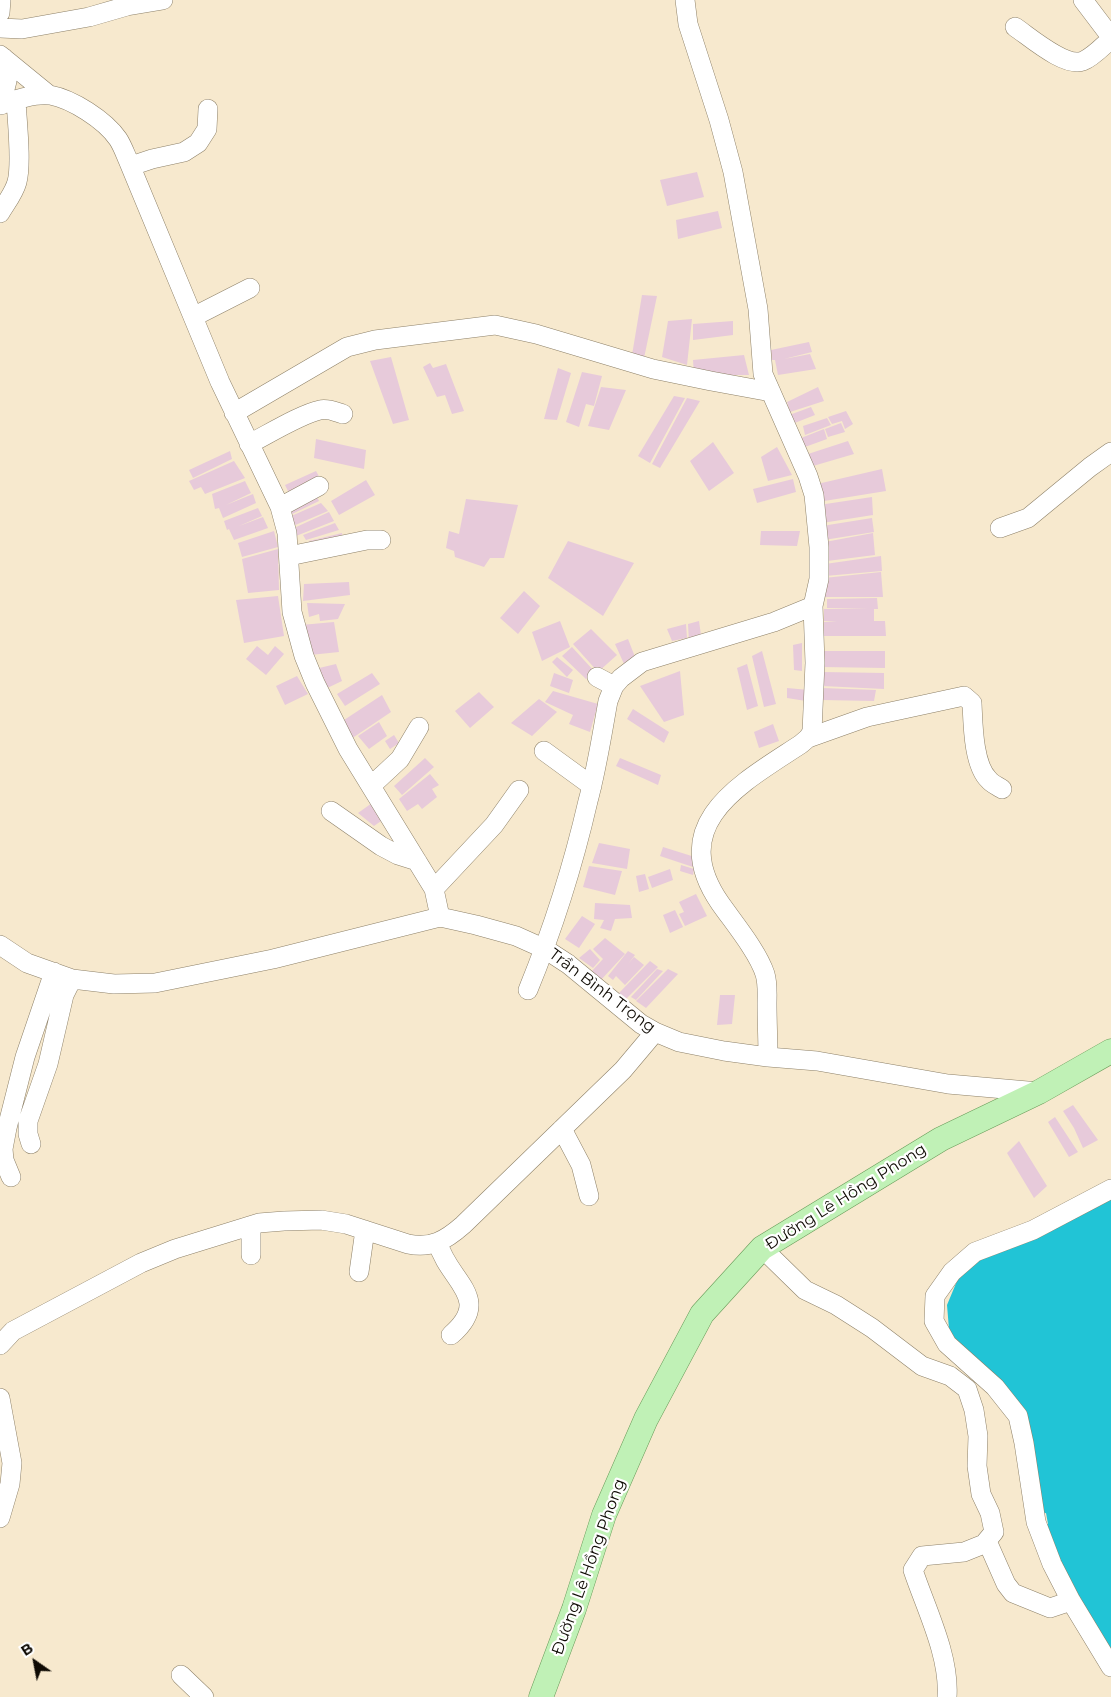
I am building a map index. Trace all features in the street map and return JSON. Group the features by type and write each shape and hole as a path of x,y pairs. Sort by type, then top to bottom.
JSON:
{"main road":[{"name":"Đường Lê Hồng Phong","path":"542,1697 574,1609 604,1516 646,1419 702,1314 762,1248 941,1139 1040,1092 1111,1051"}],"street":[{"path":"0,13 1,0"},
{"path":"0,28 22,29 89,17 127,6 163,0"},
{"path":"685,0 688,24 719,120 733,172 758,309 763,374 808,476 814,495 819,547 819,579 813,606 815,636 812,732 808,738"},
{"path":"1015,27 1061,58 1075,62 1084,61 1111,38 1083,0"},
{"path":"2,56 49,95 69,102 95,117 118,139 131,166 137,203 193,317 248,444 280,507 287,533 292,612 304,656 315,683 348,749 434,888 440,917"},
{"path":"0,213 12,194 17,181 18,153 6,104 7,81 2,56"},
{"path":"6,104 49,95"},
{"path":"131,166 184,152 198,143 207,129 208,109"},
{"path":"193,317 250,288"},
{"path":"234,413 347,347 374,340 495,325 536,334 653,369 711,382 771,392"},
{"path":"248,444 304,416 321,410 332,410 343,414"},
{"path":"1000,528 1028,518 1111,452"},
{"path":"280,507 320,486"},
{"path":"288,556 366,540 380,540"},
{"path":"528,990 545,949 569,877 592,786 608,700 614,686 621,678 642,662 774,622 813,606"},
{"path":"597,677 614,686"},
{"path":"768,1058 765,974 759,960 717,898 701,862 702,838 709,820 746,781 808,738 867,717 964,696 972,703 976,748 981,768 988,779 1002,789"},
{"path":"371,786 400,759 418,728"},
{"path":"544,751 592,786"},
{"path":"434,888 494,826 520,790"},
{"path":"331,811 381,846 398,855 417,861"},
{"name":"Trần Bình Trọng","path":"0,945 27,963 63,975 114,984 155,983 273,960 440,917 516,936 545,949 568,964 641,1024 679,1042 768,1058 817,1062 948,1084 1040,1092"},
{"path":"31,1144 28,1134 28,1121 48,1064 64,995 63,975"},
{"path":"11,1177 4,1160 3,1149 6,1128 25,1056 63,975"},
{"path":"0,1343 13,1331 142,1262 175,1249 259,1223 322,1220 346,1224 417,1246 438,1244 464,1225 623,1070 655,1032"},
{"path":"562,1129 581,1165 590,1196"},
{"path":"1111,1189 1033,1230 975,1252 952,1272 935,1296 934,1321 947,1344 995,1387 1018,1416 1036,1522 1052,1564 1071,1601 1111,1668"},
{"path":"251,1226 251,1255"},
{"path":"359,1272 365,1230"},
{"path":"438,1244 470,1302 469,1315 451,1335"},
{"path":"762,1248 805,1290 836,1305 872,1328 922,1366 950,1376 967,1389 974,1410 978,1436 977,1466 981,1494 990,1513 994,1532 984,1544 964,1552 922,1556 913,1570 943,1652 948,1686 947,1697"},
{"path":"0,1398 12,1463 10,1484 0,1518"},
{"path":"987,1541 1006,1584 1013,1593 1050,1608 1071,1601"},
{"path":"181,1675 204,1697"}],"water":[{"path":"1111,1194 1111,1659 1042,1525 1048,1524 1046,1513 1040,1514 1030,1437 960,1348 949,1329 947,1305 957,1281 967,1264"}],"building":[{"path":"697,172 704,197 667,206 660,180"},
{"path":"718,211 722,228 678,239 676,220"},
{"path":"642,295 657,296 643,363 631,361"},
{"path":"692,319 687,365 662,357 668,321"},
{"path":"733,321 733,335 693,340 693,324"},
{"path":"809,342 812,352 784,359 810,354 816,369 778,375 775,360 772,360 771,350"},
{"path":"744,355 749,375 694,375 693,360"},
{"path":"391,357 409,420 393,424 370,361"},
{"path":"430,363 433,368 446,364 464,411 452,414 445,395 437,397 423,367"},
{"path":"558,368 571,373 557,420 544,419"},
{"path":"582,372 602,376 594,406 586,404 579,427 566,422"},
{"path":"601,387 626,390 609,430 588,426"},
{"path":"818,387 824,401 790,412 787,402"},
{"path":"674,396 685,398 650,463 638,456"},
{"path":"687,398 700,401 660,468 652,464"},
{"path":"811,407 815,415 787,426 784,417"},
{"path":"846,411 853,424 845,429 842,421 832,424 828,417"},
{"path":"827,418 831,425 805,435 803,426"},
{"path":"841,423 845,432 828,437 825,429"},
{"path":"824,429 827,439 805,447 801,438"},
{"path":"316,439 366,450 364,469 314,458"},
{"path":"848,441 854,454 813,466 808,454"},
{"path":"713,442 734,473 709,491 690,461"},
{"path":"777,447 792,475 768,481 761,457"},
{"path":"230,451 232,459 193,478 189,470"},
{"path":"234,461 245,478 205,494 201,487 194,490 189,481"},
{"path":"882,469 886,491 818,502 813,485"},
{"path":"316,471 321,480 290,495 285,485"},
{"path":"793,479 796,492 757,503 753,489"},
{"path":"366,480 375,495 339,515 331,501"},
{"path":"245,481 251,493 226,505 253,494 256,503 223,518 219,508 215,509 212,494"},
{"path":"316,495 319,501 286,517 282,507"},
{"path":"872,497 873,515 822,523 819,505"},
{"path":"466,499 518,505 504,558 490,558 484,567 455,557 454,551 446,548 449,531 459,534"},
{"path":"321,503 328,511 293,526 289,517"},
{"path":"258,508 262,516 239,526 263,517 268,528 234,540 229,529 227,530 224,521"},
{"path":"329,512 334,521 296,536 294,528"},
{"path":"872,518 874,532 824,540 822,526"},
{"path":"335,523 339,530 306,540 303,535"},
{"path":"274,531 278,547 242,557 238,543"},
{"path":"761,531 800,531 797,546 760,545"},
{"path":"342,533 343,541 311,550 309,541"},
{"path":"873,533 875,555 827,561 825,542"},
{"path":"568,541 634,563 603,616 548,578"},
{"path":"278,549 279,590 248,593 242,559"},
{"path":"881,556 882,571 825,576 825,564"},
{"path":"881,572 883,597 825,597 824,578"},
{"path":"349,582 350,595 303,601 304,584"},
{"path":"524,591 540,606 518,634 500,618"},
{"path":"278,596 284,636 244,643 236,600"},
{"path":"877,598 878,609 874,609 874,621 885,621 886,636 823,636 824,622 837,622 824,621 824,609 868,609 827,608 827,599"},
{"path":"307,603 345,604 338,619 320,621 319,614 309,617"},
{"path":"560,621 570,647 542,661 532,632"},
{"path":"699,621 702,642 689,642 688,624"},
{"path":"334,622 339,652 310,655 301,625"},
{"path":"686,624 687,638 672,641 667,629"},
{"path":"591,629 617,655 598,672 573,644"},
{"path":"628,639 637,662 625,666 615,644"},
{"path":"802,643 802,671 794,670 793,645"},
{"path":"257,646 268,655 275,646 284,654 266,675 246,659"},
{"path":"572,647 595,672 586,679 562,656"},
{"path":"762,651 776,704 764,707 752,656"},
{"path":"822,651 885,651 885,668 822,667"},
{"path":"557,657 573,670 567,677 552,662"},
{"path":"336,664 342,681 321,691 315,669"},
{"path":"747,664 758,706 747,710 737,668"},
{"path":"680,671 684,715 664,722 640,686"},
{"path":"822,672 884,673 884,689 822,686"},
{"path":"372,673 380,684 345,706 337,694"},
{"path":"554,673 573,680 569,693 550,686"},
{"path":"297,676 308,694 285,705 276,686"},
{"path":"787,688 809,690 806,701 787,698"},
{"path":"822,688 876,690 874,701 822,700"},
{"path":"553,691 598,704 590,732 569,724 573,715 545,702"},
{"path":"479,692 494,707 470,728 455,711"},
{"path":"382,695 391,712 348,741 338,724"},
{"path":"539,699 557,712 532,736 511,723"},
{"path":"633,709 669,732 664,743 627,719"},
{"path":"379,722 387,736 369,749 358,736"},
{"path":"773,724 779,741 759,748 754,732"},
{"path":"394,735 399,743 390,749 385,741"},
{"path":"425,758 434,767 402,795 394,786"},
{"path":"620,758 661,775 658,785 616,766"},
{"path":"430,774 439,785 432,789 437,797 422,809 418,804 407,811 399,799"},
{"path":"372,803 384,819 374,826 358,813"},
{"path":"599,843 630,849 627,869 592,863"},
{"path":"663,847 698,858 696,868 660,856"},
{"path":"681,865 694,869 693,875 680,871"},
{"path":"589,866 622,871 615,895 583,887"},
{"path":"670,869 673,880 652,888 648,877"},
{"path":"645,874 649,889 639,892 636,876"},
{"path":"696,894 707,916 685,926 679,914 684,912 679,902"},
{"path":"595,903 630,905 632,918 615,919 611,931 600,928 604,920 594,919"},
{"path":"675,910 683,927 670,933 663,915"},
{"path":"582,916 595,924 579,948 565,939"},
{"path":"605,938 625,954 600,981 591,972 603,959 593,949"},
{"path":"590,949 600,960 593,968 579,958"},
{"path":"628,951 635,955 628,964 634,957 644,965 625,985 616,976 613,980 608,976"},
{"path":"650,961 658,967 626,999 619,993"},
{"path":"657,969 663,971 636,1000 631,997"},
{"path":"668,969 678,974 646,1008 636,1001"},
{"path":"720,995 735,995 732,1024 717,1025"},
{"path":"1073,1105 1098,1140 1083,1148 1074,1128 1063,1111"},
{"path":"1055,1117 1078,1152 1069,1157 1048,1122"},
{"path":"1019,1141 1047,1186 1034,1198 1007,1153"}]}
